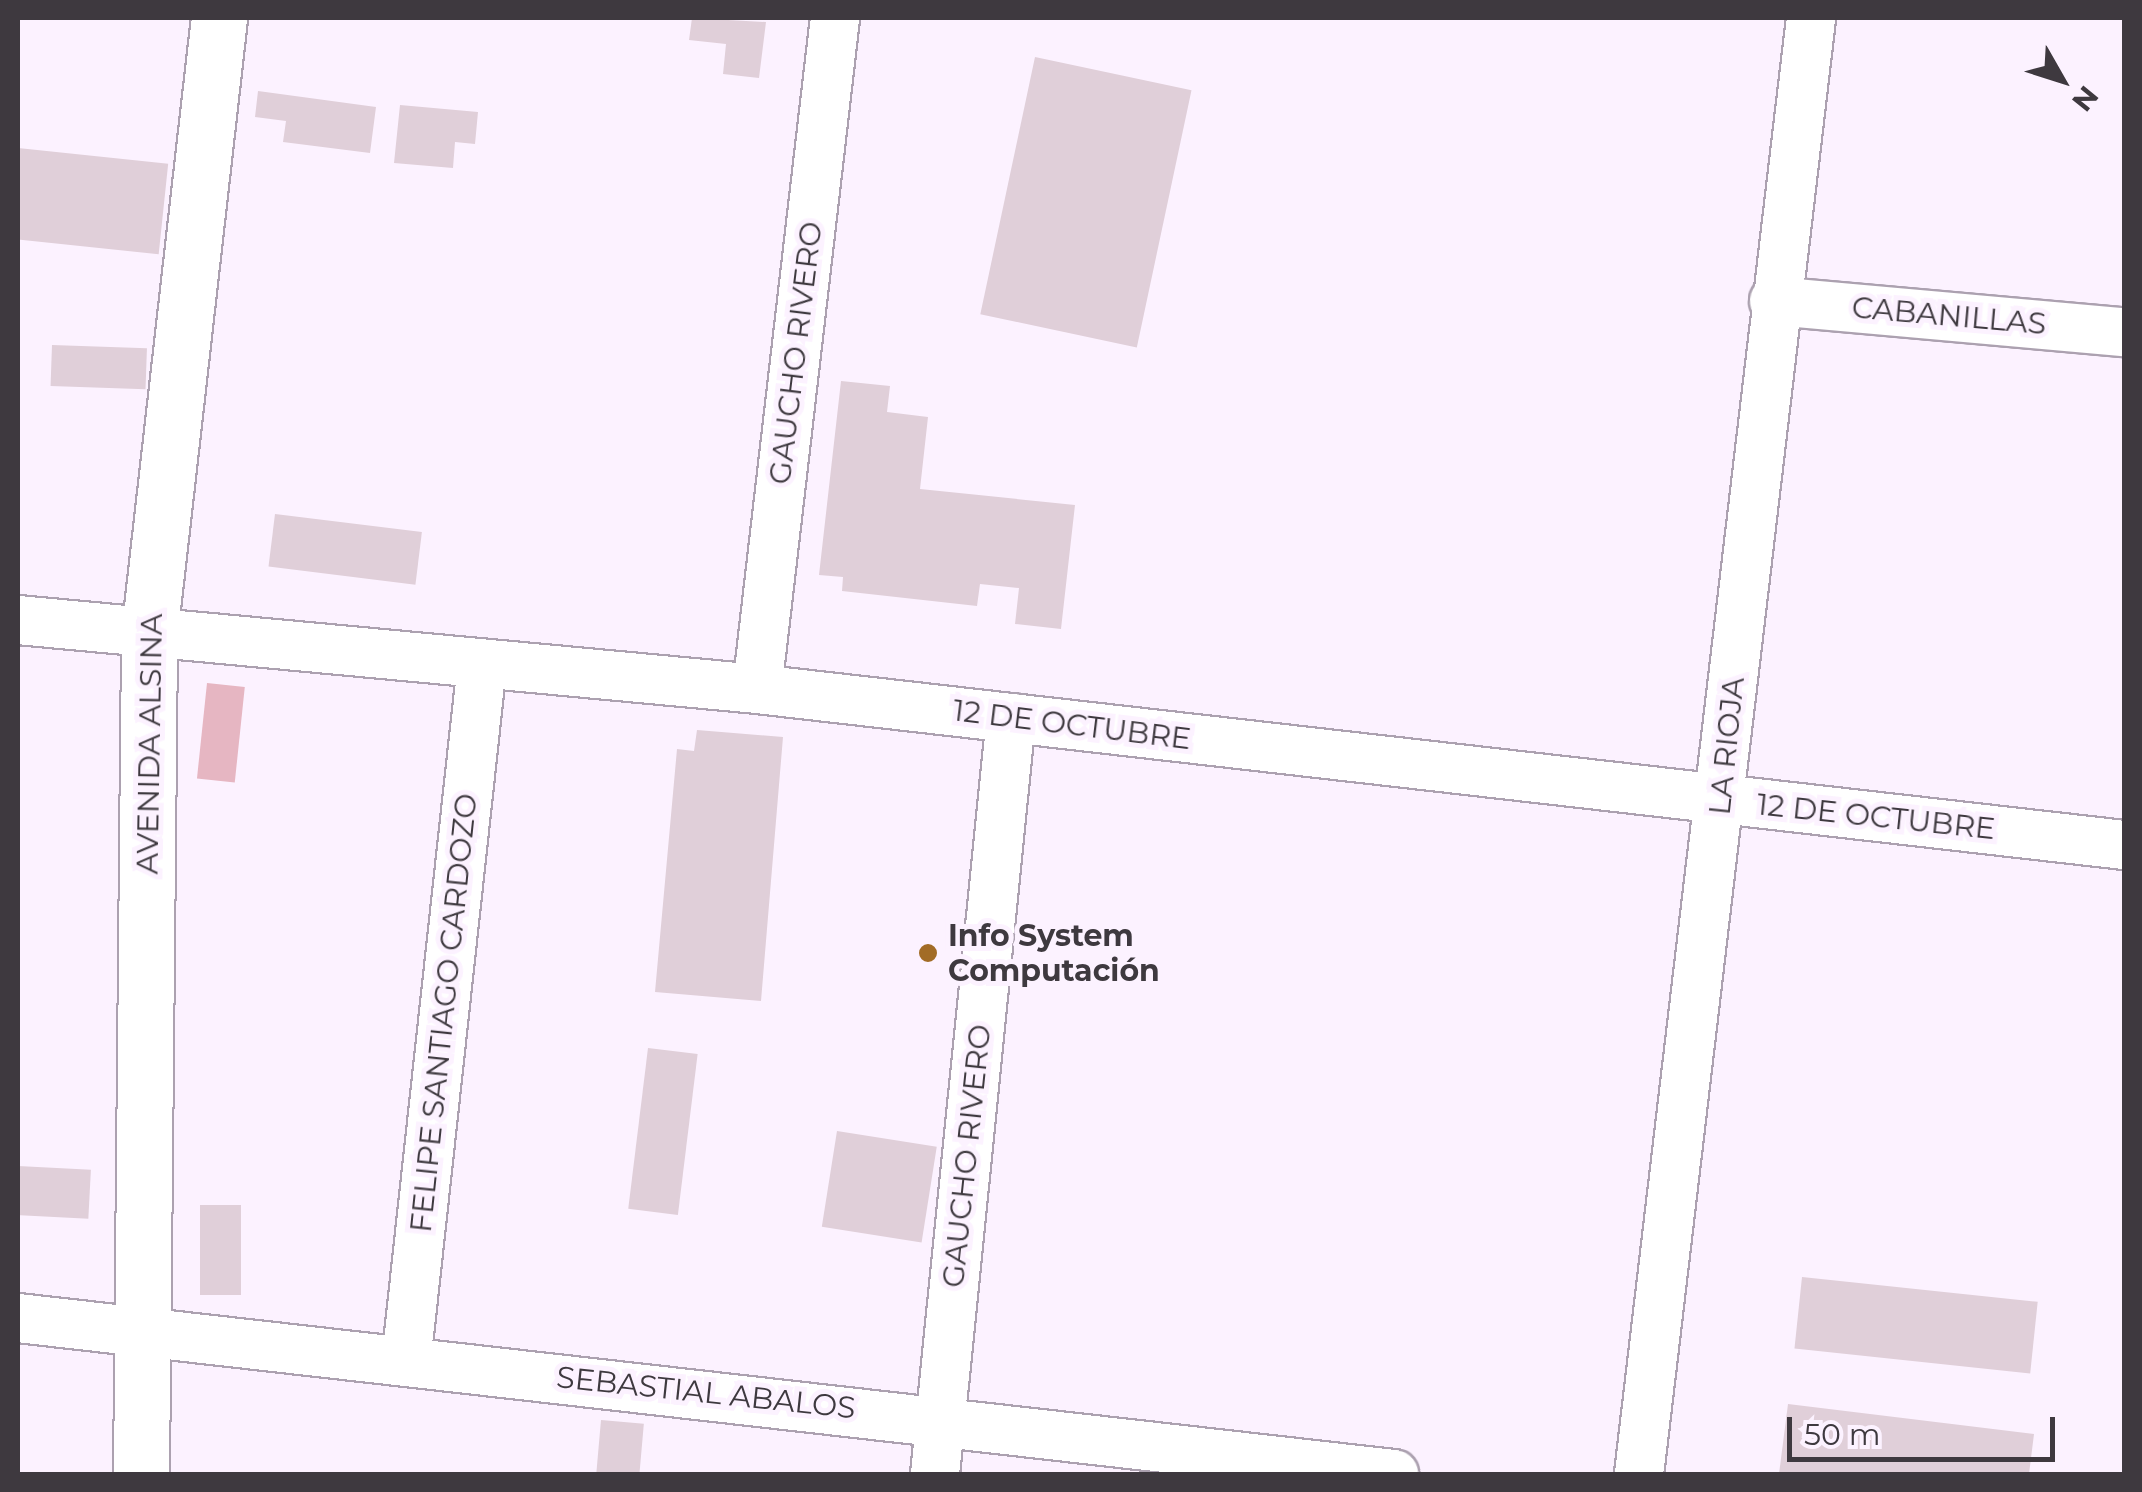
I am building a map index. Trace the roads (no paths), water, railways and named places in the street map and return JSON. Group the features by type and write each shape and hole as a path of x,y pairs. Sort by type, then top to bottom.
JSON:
{"main road":[{"name":"AVENIDA ALSINA","path":"142,1474 150,634 219,18"}],"street":[{"name":"GAUCHO RIVERO","path":"757,689 835,18"},
{"name":"LA RIOJA","path":"1639,1474 1722,800 1774,301 1810,18"},
{"name":"CABANILLAS","path":"1774,301 2124,332"},
{"name":"12 DE OCTUBRE","path":"18,620 757,689 2124,844"},
{"name":"FELIPE SANTIAGO CARDOZO","path":"406,1362 482,664"},
{"name":"GAUCHO RIVERO","path":"935,1474 1011,718"},
{"name":"SEBASTIAL ABALOS","path":"18,1318 941,1416 1394,1474"}],"place":[{"name":"Info System Computación","path":"928,953"}]}
